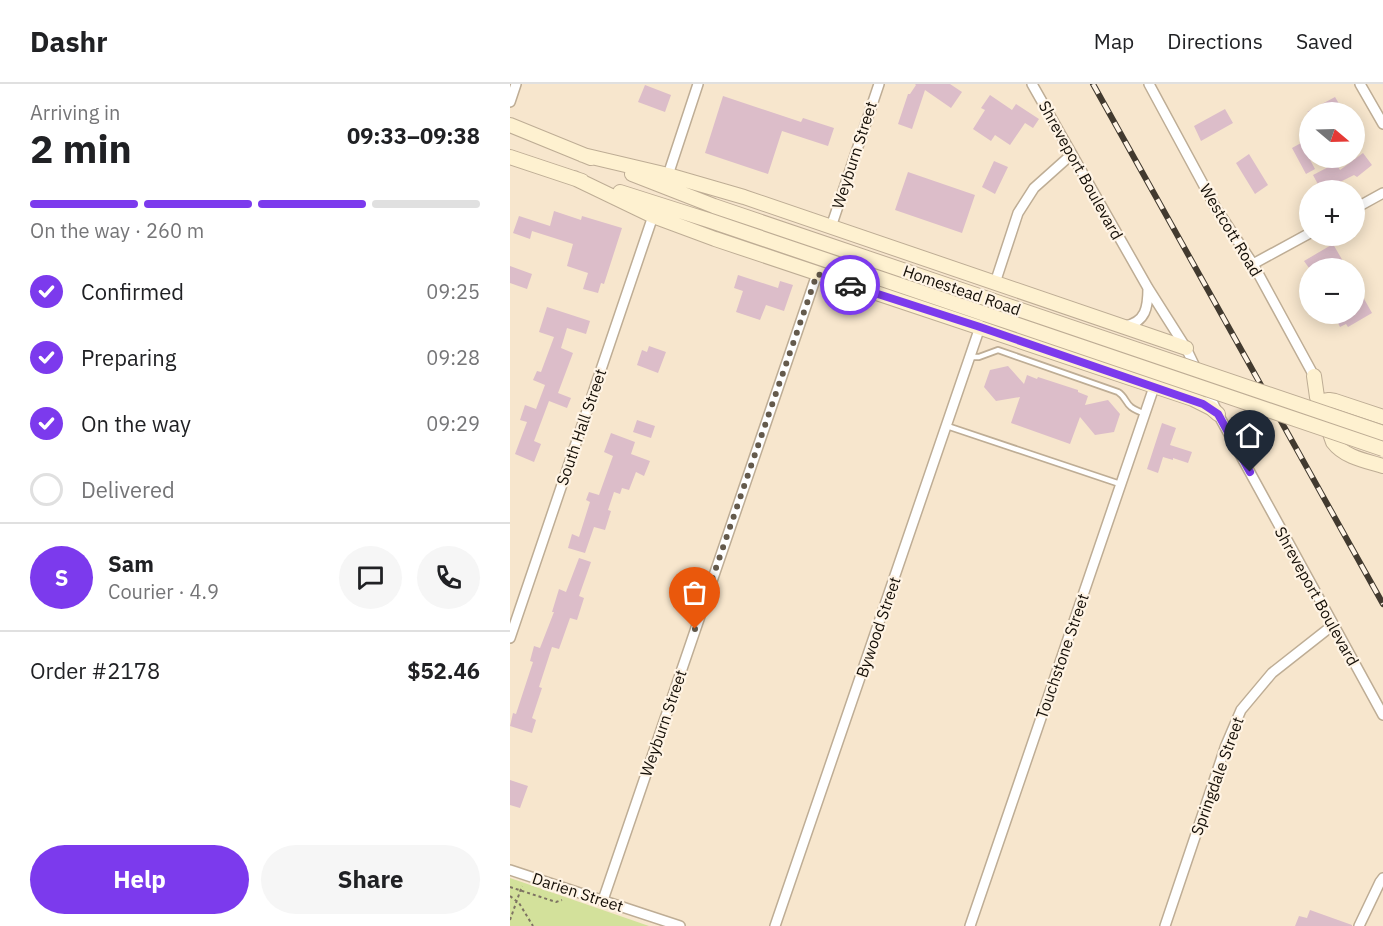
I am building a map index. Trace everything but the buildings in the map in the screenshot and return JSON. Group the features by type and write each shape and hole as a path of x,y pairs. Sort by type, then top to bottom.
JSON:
{"main road":[{"name":"Homestead Road","path":"510,125 714,206 1383,433"},
{"path":"583,155 744,197 1186,348"},
{"name":"Homestead Road","path":"510,157 708,220 1383,449"},
{"path":"574,178 653,216 817,274 1193,399 1218,414"},
{"path":"1314,376 1322,389 1335,401"},
{"path":"1314,376 1317,397 1338,448 1349,455 1383,466"},
{"path":"1193,399 1198,399 1207,391"},
{"path":"1320,406 1323,401 1335,401 1383,417"}],"street":[{"path":"510,102 516,84"},
{"path":"668,176 699,84"},
{"name":"Weyburn Street","path":"831,227 879,84"},
{"name":"Shreveport Boulevard","path":"1032,84 1148,288 1186,348 1218,414 1383,715"},
{"name":"Westcott Road","path":"1149,84 1216,208 1253,264 1314,376"},
{"path":"1360,84 1383,124"},
{"path":"995,283 1018,213 1034,188 1071,154"},
{"path":"1365,202 1383,193"},
{"name":"South Hall Street","path":"510,638 653,216"},
{"path":"1253,264 1299,239"},
{"name":"Weyburn Street","path":"603,900 817,274"},
{"path":"1125,326 1133,325 1146,309 1148,288"},
{"name":"Bywood Street","path":"775,926 980,327"},
{"name":"Touchstone Street","path":"970,926 1154,387"},
{"name":"Springdale Street","path":"1165,926 1226,745 1241,710 1272,673 1333,626"},
{"name":"Darien Street","path":"510,870 680,926"},
{"path":"1359,926 1383,878"}],"lane":[{"path":"970,357 980,357 998,350 1118,392 1124,396 1129,405 1144,414"},
{"path":"947,426 1120,484"}],"path":[{"path":"510,920 522,886"},
{"path":"510,887 556,902 562,900"},
{"path":"510,896 519,903 533,926"}],"green space":[{"path":"510,878 649,926 510,926"}],"railway":[{"path":"1093,84 1383,604"}],"way so far":[{"path":"695,629 817,274 850,285"}],"route":[{"path":"850,285 1193,399 1218,414 1250,472"}]}
